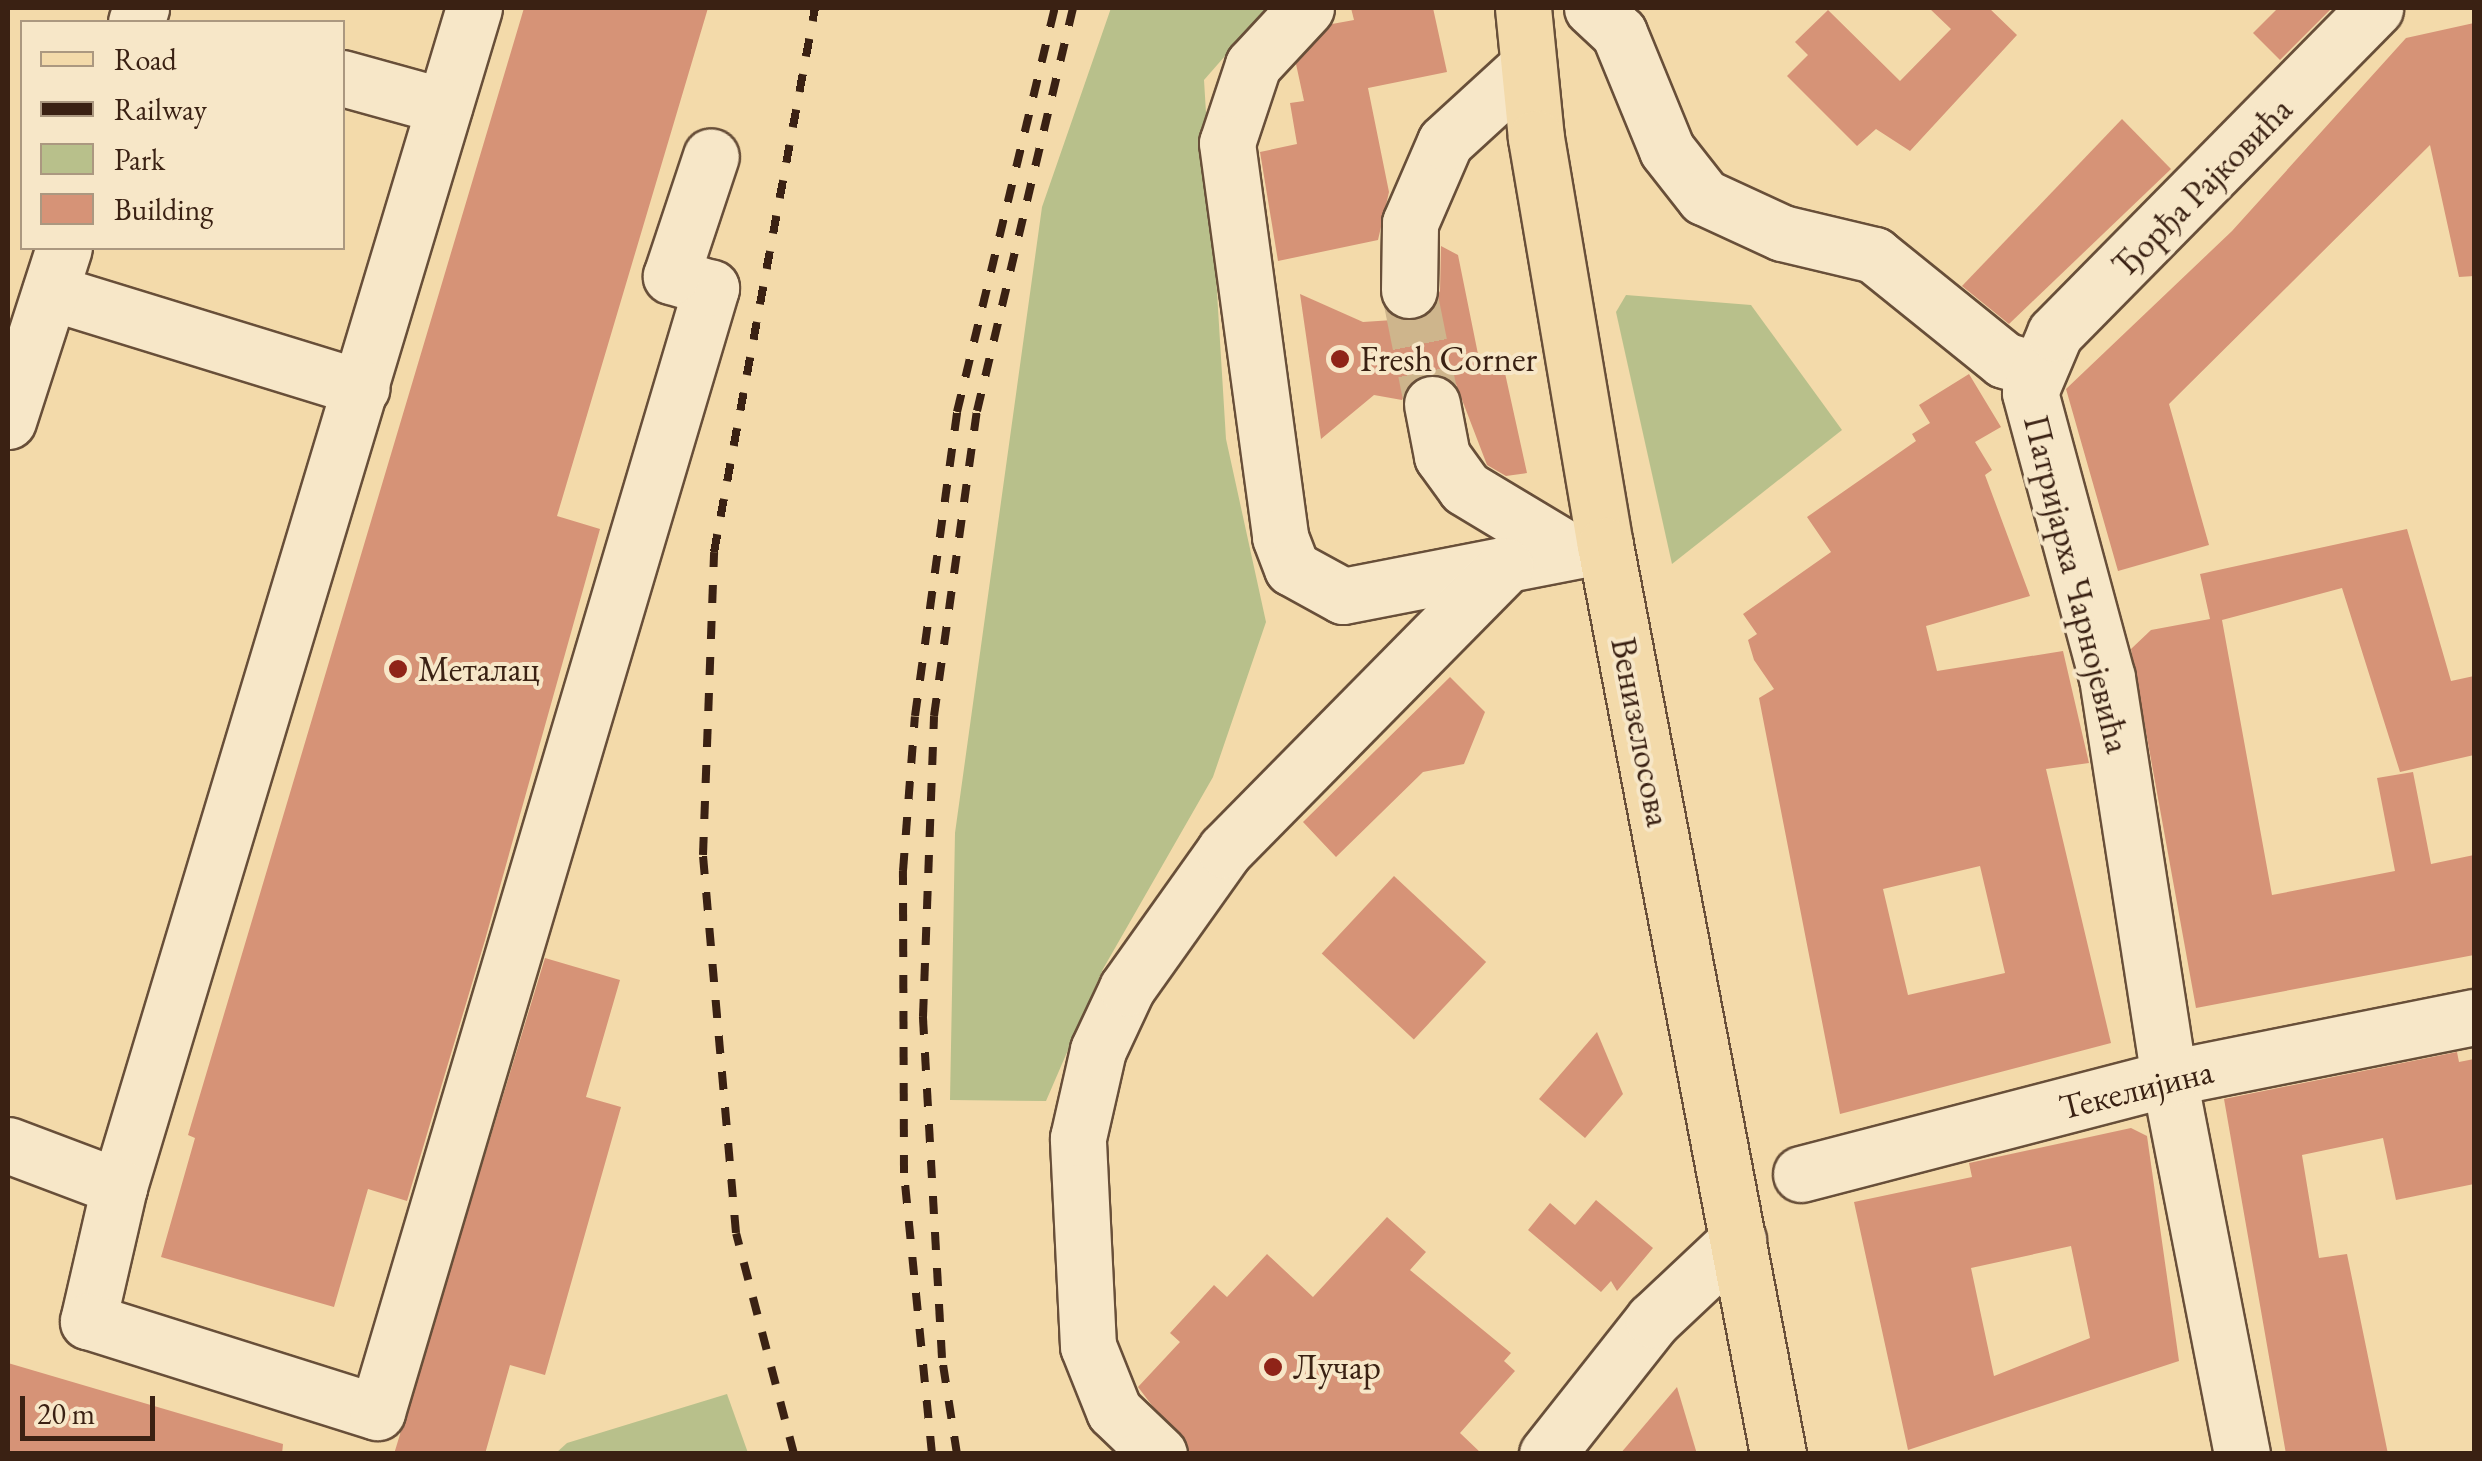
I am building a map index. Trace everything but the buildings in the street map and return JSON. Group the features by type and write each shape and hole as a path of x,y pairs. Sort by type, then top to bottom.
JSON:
{"main road":[{"name":"Венизелосова","path":"1523,8 1588,548 1738,1240 1778,1454"}],"street":[{"path":"474,8 119,1187 88,1321 377,1412 711,288 671,276 711,156"},
{"path":"1306,8 1253,65 1226,143 1280,536 1311,586 1344,596 1588,548"},
{"name":"Патријарха Чарнојевића","path":"1592,8 1619,34 1666,150 1704,198 1766,228 1874,255 2004,360 2033,369 2033,418 2107,678 2170,1078 2242,1454"},
{"name":"Ђорђа Рајковића","path":"2033,369 2055,333 2374,8"},
{"path":"1408,290 1410,223 1445,142 1528,66"},
{"path":"345,79 444,106"},
{"path":"12,391 57,270 362,388"},
{"path":"1432,404 1442,456 1465,488 1588,548"},
{"path":"1159,1454 1114,1411 1088,1346 1078,1138 1098,1050 1127,988 1225,850 1506,566"},
{"name":"Текелијина","path":"1801,1174 2170,1078 2474,1017"},
{"path":"8,1145 119,1187"},
{"path":"1547,1454 1653,1320 1738,1240"}],"green space":[{"path":"1111,8 1267,8 1204,80 1226,439 1266,622 1213,777 1103,969 1046,1101 950,1100 955,833 1042,207"},
{"path":"1626,295 1751,305 1842,430 1672,564 1616,312"},
{"path":"727,1394 748,1453 556,1453 567,1443"}],"tunnel":[{"path":"1409,290 1432,404"}],"railway":[{"path":"794,1454 736,1233 703,855 714,552 815,8"},
{"path":"932,1454 904,1173 903,871 915,716 957,412 1055,8"},
{"path":"957,1454 942,1358 923,1017 934,716 977,411 1073,8"}],"place":[{"name":"Fresh Corner","path":"1340,359"},
{"name":"Металац","path":"398,669"},
{"name":"Лучар","path":"1273,1367"}]}
